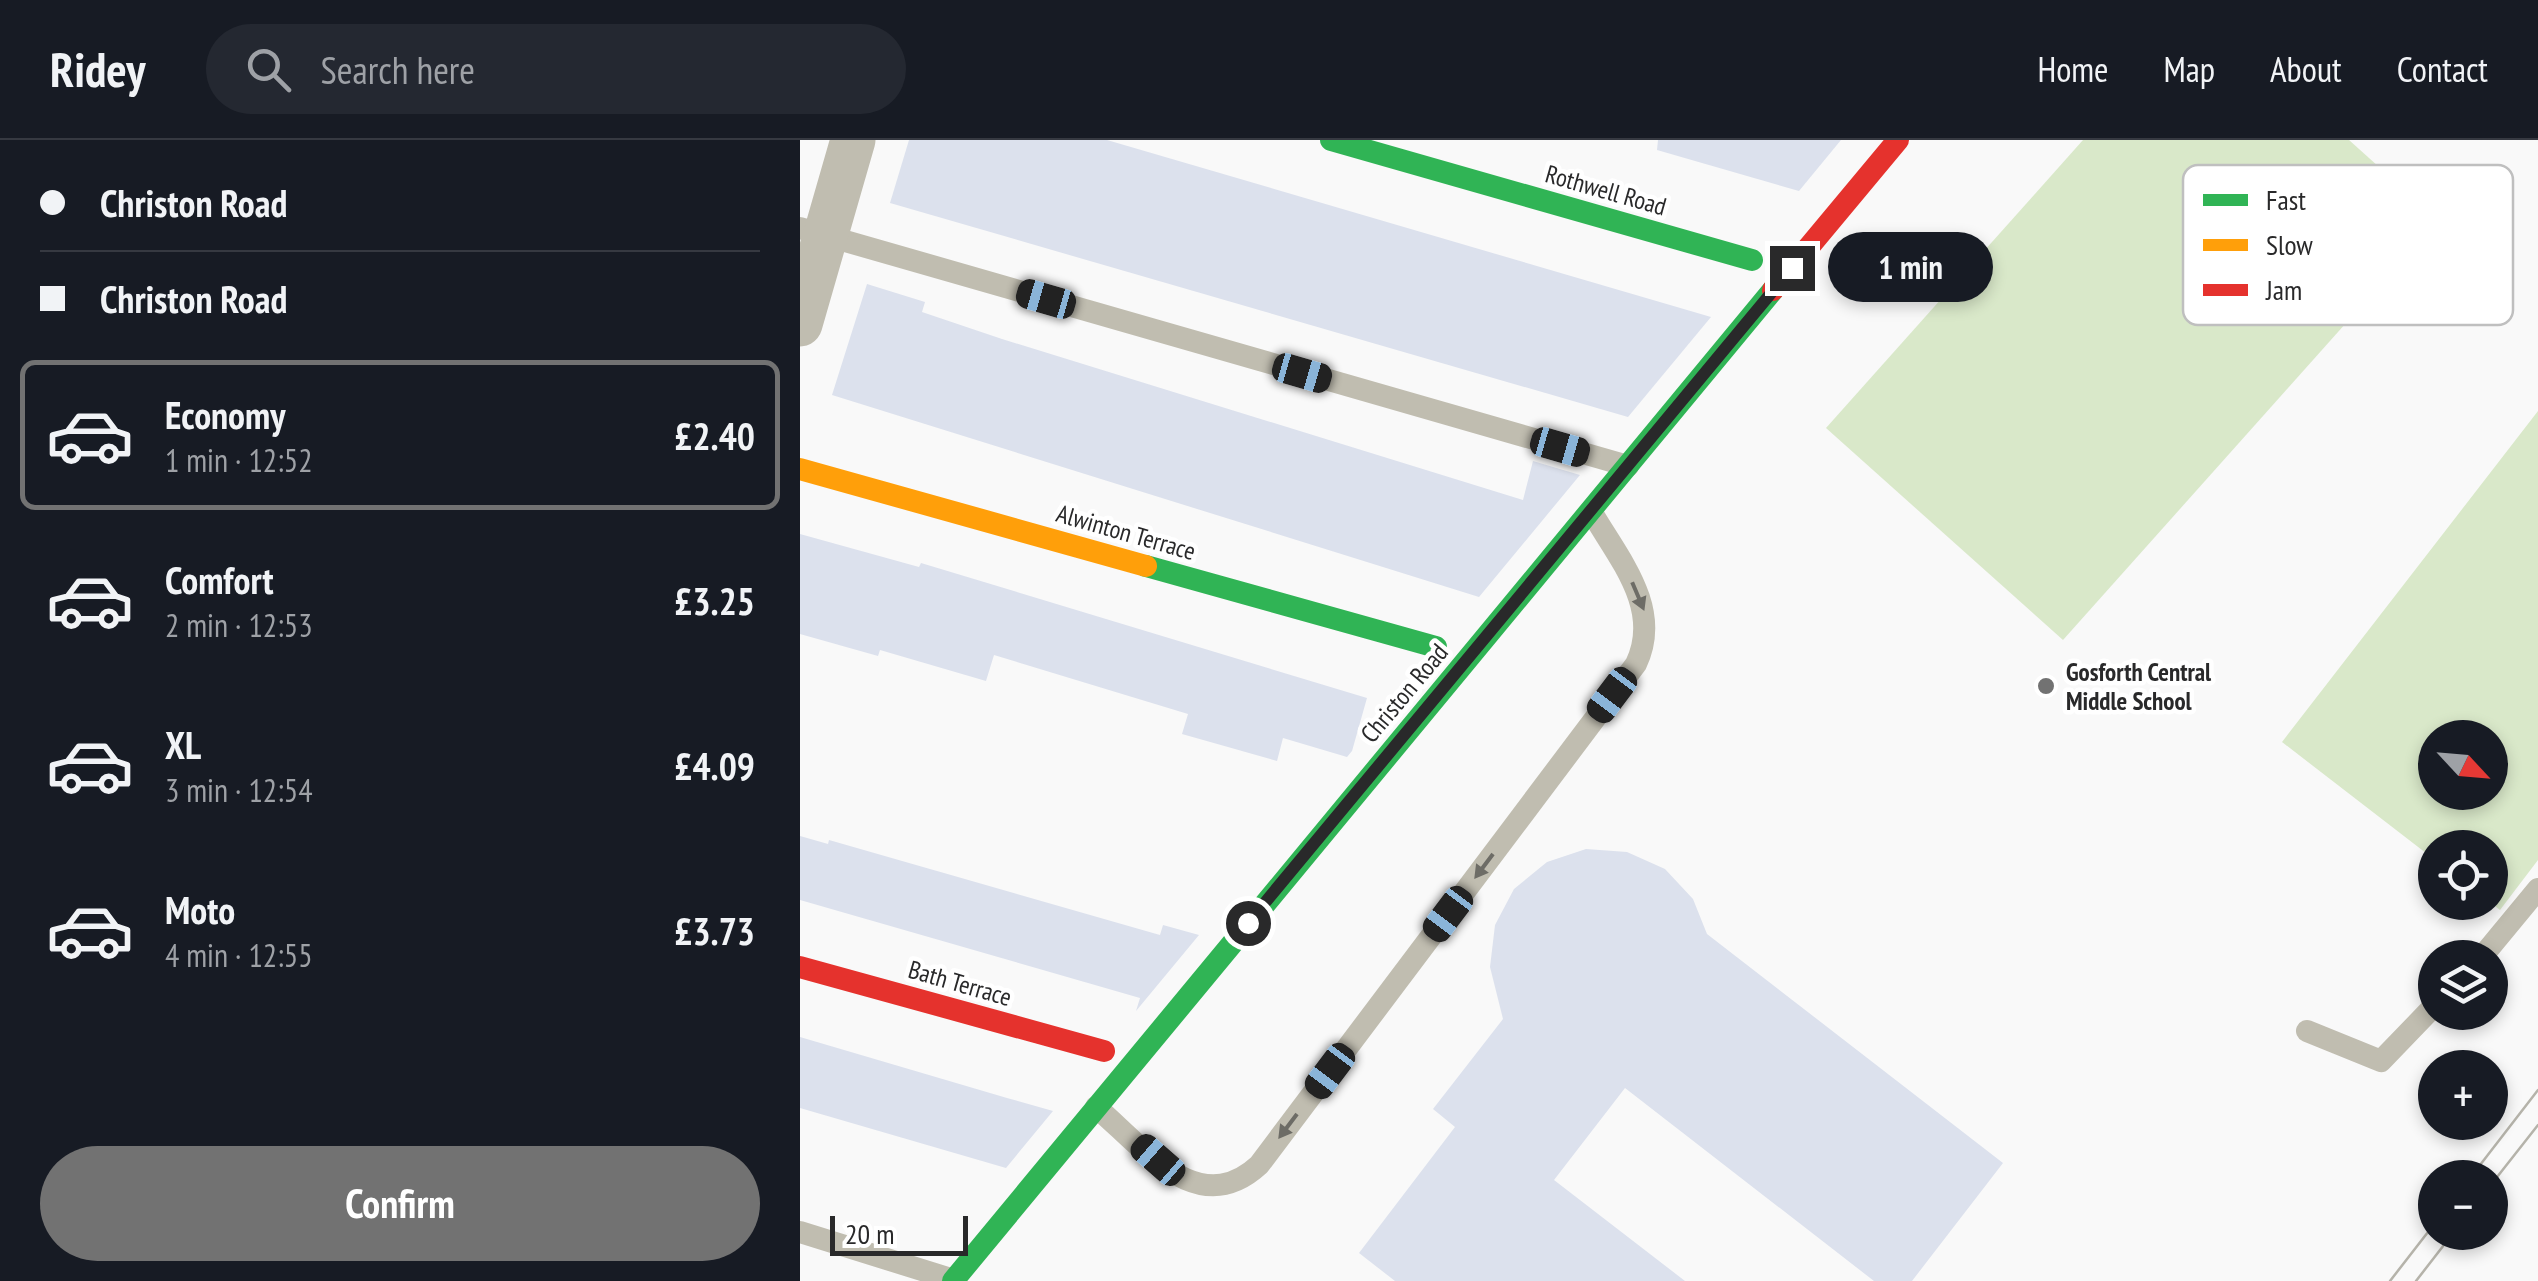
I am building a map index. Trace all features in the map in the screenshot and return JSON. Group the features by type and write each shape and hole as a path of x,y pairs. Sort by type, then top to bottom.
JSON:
{"street":[{"path":"800,324 813,232 854,140"},
{"name":"Rothwell Road","path":"1330,140 1752,260"},
{"name":"Christon Road","path":"954,1280 1898,140"},
{"name":"Alwinton Terrace","path":"800,469 1436,648"},
{"name":"Bath Terrace","path":"800,966 1104,1052"}],"lane":[{"path":"813,232 1628,466"},
{"path":"1096,1106 1170,1170 1192,1183 1217,1189 1239,1184 1259,1165 1636,664 1644,646 1643,600 1591,511"},
{"path":"2495,940 2538,889"},
{"path":"2307,1032 2381,1060 2418,1022"},
{"path":"800,1232 954,1280"}],"green space":[{"path":"2083,140 2349,140 2377,165 2183,165 2183,325 2344,325 2063,640 1826,428"},
{"path":"2538,411 2538,860 2508,899 2508,830 2418,830 2418,847 2282,742"}],"building":[{"path":"909,140 1107,140 1711,317 1628,417 890,203"},
{"path":"1658,140 1841,140 1799,191 1657,150"},
{"path":"867,284 925,302 922,312 1002,339 1523,500 1533,461 1580,475 1479,597 832,395"},
{"path":"800,534 919,567 921,563 1367,698 1352,751 1347,757 1283,738 1277,761 1182,734 1188,714 994,655 986,681 880,650 878,656 800,634"},
{"path":"800,836 828,844 829,840 1160,935 1163,925 1199,935 1136,1011 1140,998 800,900"},
{"path":"1586,849 1627,852 1665,869 1693,899 1707,934 2003,1163 1912,1281 1874,1281 1625,1088 1554,1180 1685,1281 1395,1281 1359,1253 1455,1127 1433,1109 1503,1019 1490,967 1495,925 1514,889 1547,862"},
{"path":"800,1037 1053,1111 1006,1168 800,1108"}],"tram line":[{"path":"2484,1160 2538,1090"},
{"path":"2508,1163 2538,1125"},
{"path":"2390,1281 2418,1245"},
{"path":"2416,1281 2440,1250"}],"traffic: fast":[{"path":"1331,140 1752,260"},
{"path":"953,1281 1773,290"},
{"path":"1146,566 1436,647"}],"traffic: slow":[{"path":"800,469 1146,566"}],"traffic: jam":[{"path":"1773,290 1898,140"},
{"path":"800,967 1104,1051"}],"place":[{"name":"Gosforth Central Middle School","path":"2046,686"}],"route":[{"path":"1248,923 1792,268"}]}
